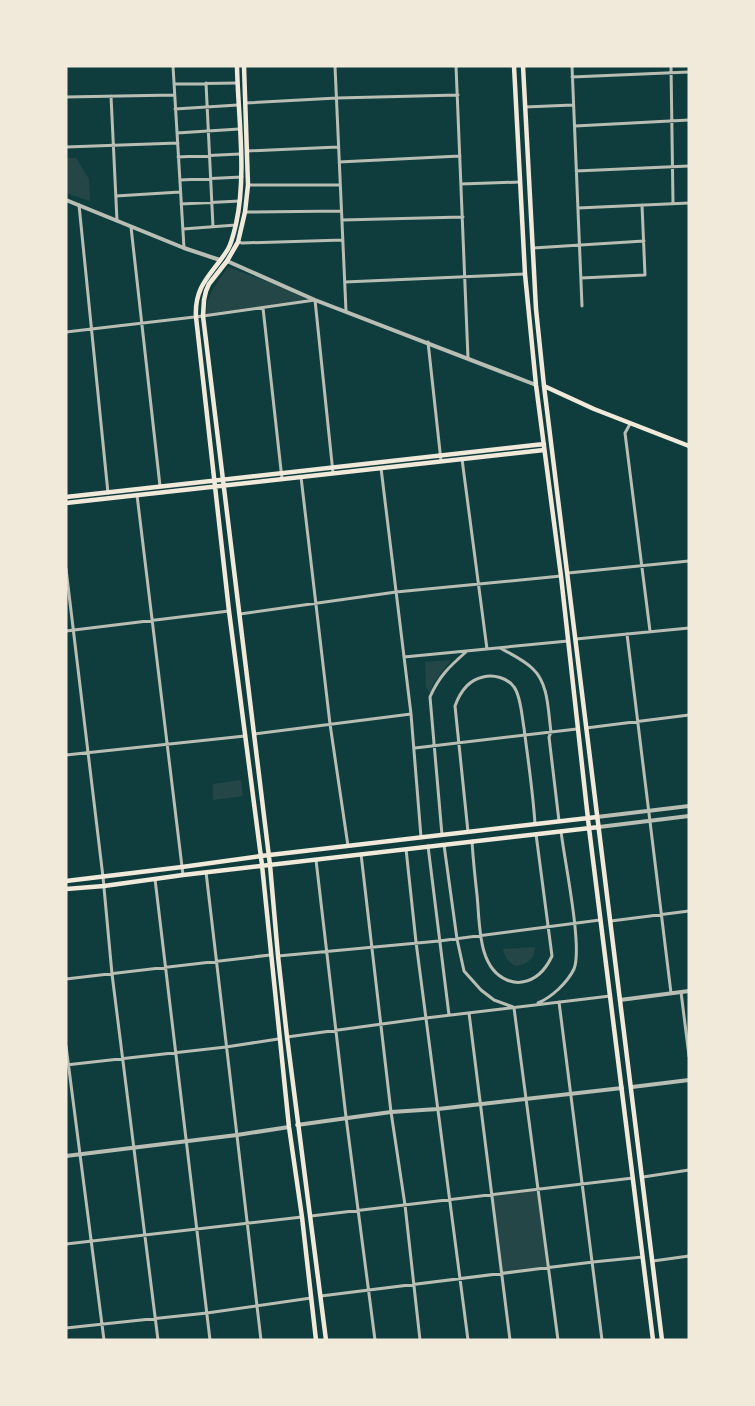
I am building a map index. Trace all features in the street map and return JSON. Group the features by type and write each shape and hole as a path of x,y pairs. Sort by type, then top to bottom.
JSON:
{"main road":[{"path":"237,66 242,176 240,201 230,245 200,290 197,299 196,317 229,611 261,856 278,1039 302,1217 316,1340"},
{"path":"244,66 248,186 246,212 238,242 228,261 209,284 204,300 203,316 269,855 297,1125 311,1216 326,1340"},
{"path":"514,66 525,274 536,385 561,576 577,729 653,1340"},
{"path":"523,66 536,309 544,386 662,1340"},
{"path":"544,386 630,424 689,446"},
{"path":"66,503 216,489 281,476 544,447"},
{"path":"281,476 301,477 333,471 380,468 441,458 462,459 544,447"},
{"path":"214,469 219,470 222,468"},
{"path":"66,497 215,481 224,486"},
{"path":"148,488 148,494"},
{"path":"73,496 74,502"},
{"path":"66,881 269,855 597,817"},
{"path":"66,889 599,827"}],"street":[{"path":"173,66 184,248"},
{"path":"335,66 346,311"},
{"path":"456,66 468,358"},
{"path":"572,66 582,306"},
{"path":"671,66 673,204"},
{"path":"572,77 689,72"},
{"path":"206,83 212,227"},
{"path":"174,84 237,83"},
{"path":"245,103 337,98 458,95"},
{"path":"112,96 117,222"},
{"path":"66,97 174,96"},
{"path":"175,109 238,105"},
{"path":"526,107 573,105"},
{"path":"574,126 689,120"},
{"path":"177,133 239,129"},
{"path":"66,147 178,143"},
{"path":"247,151 338,147"},
{"path":"178,157 240,154"},
{"path":"339,162 460,156"},
{"path":"576,171 689,166"},
{"path":"180,180 242,176"},
{"path":"461,184 520,182"},
{"path":"248,186 340,185"},
{"path":"116,196 180,192"},
{"path":"66,200 117,222 220,260"},
{"path":"181,204 240,201"},
{"path":"578,208 689,203"},
{"path":"79,205 108,493"},
{"path":"580,278 645,275 642,205"},
{"path":"246,212 341,211"},
{"path":"342,220 463,216"},
{"path":"183,229 236,225"},
{"path":"132,227 160,487"},
{"path":"238,242 343,240"},
{"path":"533,248 644,241"},
{"path":"228,261 315,300 536,385"},
{"path":"345,282 525,274"},
{"path":"66,332 196,317 315,300"},
{"path":"315,300 333,471"},
{"path":"263,308 281,476"},
{"path":"428,342 441,458"},
{"path":"630,424 625,434 650,631"},
{"path":"462,459 487,649"},
{"path":"380,468 411,714 421,837"},
{"path":"301,477 330,724 348,846"},
{"path":"137,496 183,875"},
{"path":"568,573 689,562"},
{"path":"66,569 103,877 112,974 158,1340"},
{"path":"240,614 396,592 561,576"},
{"path":"66,631 229,611"},
{"path":"576,639 689,628"},
{"path":"627,634 672,993"},
{"path":"404,657 568,641"},
{"path":"500,648 533,669 544,686 551,732 549,737 559,821"},
{"path":"442,835 430,697 436,682 467,651"},
{"path":"468,832 455,706 458,697 471,683 486,676 501,678 510,682 516,688 535,824"},
{"path":"254,734 411,714"},
{"path":"586,728 689,715"},
{"path":"414,748 577,729"},
{"path":"66,755 246,735"},
{"path":"597,817 689,806"},
{"path":"599,827 689,816"},
{"path":"532,1005 545,1000 556,991 574,969 577,956 561,831"},
{"path":"472,841 481,936 485,955 491,967 502,978 518,983 532,980 544,970 552,956 536,834"},
{"path":"444,844 457,939 464,971 469,979 494,1000 514,1008"},
{"path":"428,846 449,1015"},
{"path":"406,849 416,942 468,1340"},
{"path":"361,854 420,1340"},
{"path":"316,859 346,1117 375,1340"},
{"path":"206,872 261,1340"},
{"path":"155,879 210,1340"},
{"path":"611,921 689,911"},
{"path":"278,956 327,953 457,939 600,920"},
{"path":"66,979 270,955"},
{"path":"620,1000 689,991"},
{"path":"681,992 689,1056"},
{"path":"287,1036 610,996"},
{"path":"559,1002 602,1340"},
{"path":"514,1008 558,1340"},
{"path":"469,1013 510,1340"},
{"path":"67,1065 226,1047 278,1039"},
{"path":"66,1046 104,1340"},
{"path":"632,1087 689,1080"},
{"path":"297,1125 346,1117 391,1112 438,1110 622,1088"},
{"path":"66,1156 289,1127"},
{"path":"643,1177 689,1170"},
{"path":"311,1216 633,1178"},
{"path":"66,1244 302,1217"},
{"path":"653,1260 689,1256"},
{"path":"321,1296 643,1257"},
{"path":"66,1328 257,1307 312,1298"}],"shaded area":[{"path":"66,158 76,158 89,179 90,201 66,193"},
{"path":"228,267 315,300 206,317 207,303 210,296"},
{"path":"451,660 433,684 430,693 426,687 425,662"},
{"path":"241,780 243,796 213,800 213,784"},
{"path":"535,947 534,955 530,960 516,966 507,959 503,949"},
{"path":"537,1190 548,1268 502,1274 492,1195"}]}
